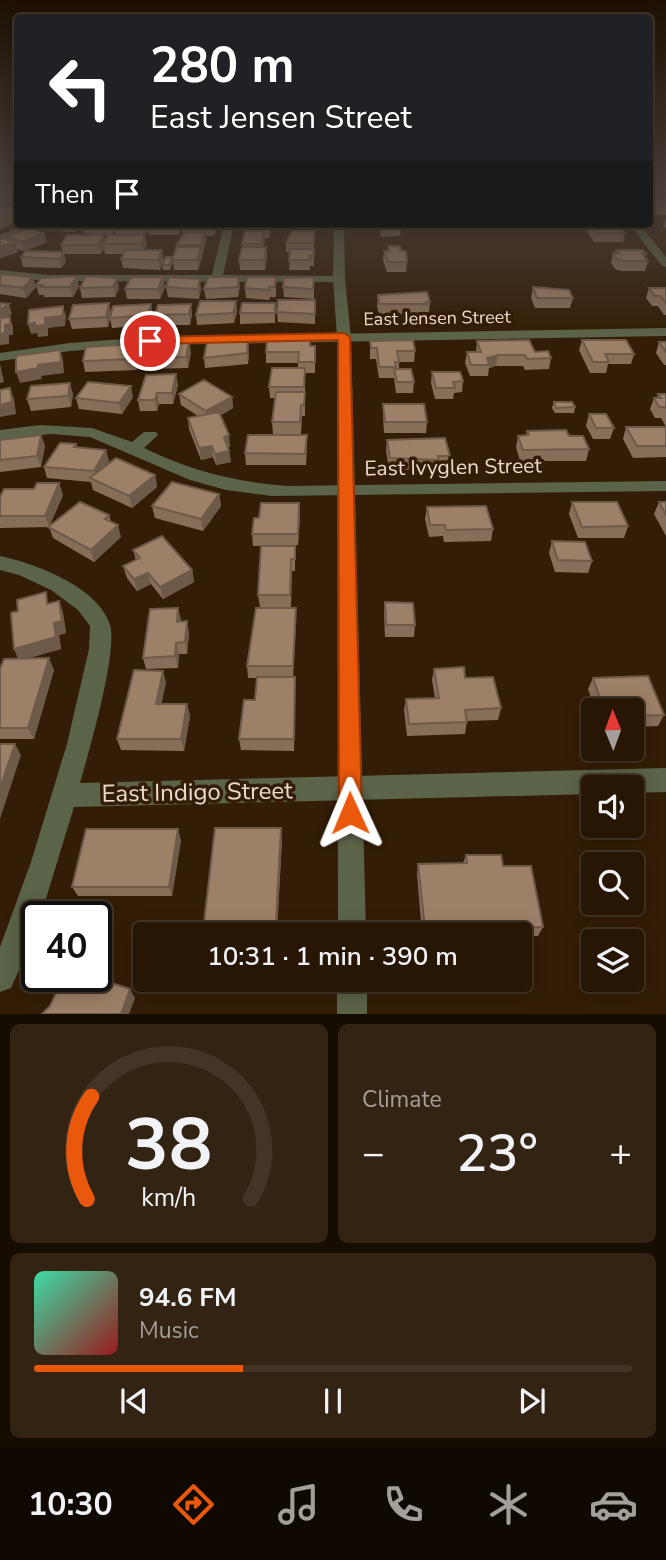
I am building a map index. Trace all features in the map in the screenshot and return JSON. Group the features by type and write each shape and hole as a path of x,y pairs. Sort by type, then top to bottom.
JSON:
{"street":[{"path":"217,278 225,240"},
{"path":"339,240 344,337 352,922"},
{"path":"647,240 666,264"},
{"path":"88,278 96,268"},
{"path":"0,273 48,278 339,279"},
{"name":"East Jensen Street","path":"0,358 113,343 666,332"},
{"name":"East Ivyglen Street","path":"0,435 56,429 82,430 113,439 168,466 236,488 288,492 666,485"},
{"path":"134,449 150,435"},
{"path":"0,563 29,570 85,603 100,625 100,657 64,795 26,922 1,976"},
{"name":"East Indigo Street","path":"64,795 666,780"},
{"path":"352,992 352,1014"}],"building":[{"path":"0,240 15,242 0,247"},
{"path":"64,240 101,240 99,245 61,245"},
{"path":"105,240 143,240 141,244 103,244"},
{"path":"179,240 202,240 201,245 176,245"},
{"path":"243,240 263,240 262,244 242,244"},
{"path":"287,240 314,240 314,243 286,243"},
{"path":"388,246 400,246 400,250 406,251 407,262 388,262 384,251 389,251"},
{"path":"177,247 201,247 197,260 172,260"},
{"path":"242,247 266,247 264,260 239,260"},
{"path":"290,249 314,249 314,256 310,256 310,260 289,260"},
{"path":"125,250 162,250 158,260 121,259"},
{"path":"616,250 642,250 648,261 618,260 613,253 619,253"},
{"path":"26,251 64,252 59,259 21,257"},
{"path":"166,257 172,257 169,265 162,265"},
{"path":"0,274 33,277 23,288 0,285"},
{"path":"77,276 70,287 36,285 41,278"},
{"path":"86,276 117,278 113,287 80,288"},
{"path":"131,277 163,277 158,289 125,289"},
{"path":"169,277 200,279 198,289 166,287"},
{"path":"208,277 239,277 238,287 204,289"},
{"path":"247,277 276,277 275,287 269,287 269,290 245,288"},
{"path":"314,277 313,289 283,287 284,278"},
{"path":"533,287 569,290 573,298 537,298"},
{"path":"649,288 666,288 666,303 661,296 655,296"},
{"path":"427,292 430,302 426,302 427,304 379,304 378,295"},
{"path":"278,300 315,300 315,314 277,312"},
{"path":"200,301 236,301 233,313 196,315"},
{"path":"0,303 9,304 0,310"},
{"path":"109,303 106,317 69,319 73,305"},
{"path":"242,303 275,303 275,313 240,313"},
{"path":"151,304 148,315 110,318 113,306"},
{"path":"191,304 189,314 155,315 158,305"},
{"path":"63,306 63,316 45,318 45,325 28,324 29,310"},
{"path":"10,317 10,324 5,325 5,333 0,334 0,318"},
{"path":"310,339 310,346 315,346 315,362 298,362 299,352 266,352 267,340"},
{"path":"413,340 415,351 397,351 399,362 395,362 396,367 379,367 377,348 371,348 370,341"},
{"path":"529,340 535,352 548,351 551,358 527,359 525,355 498,355 487,358 489,365 471,365 467,352 481,352 477,341"},
{"path":"582,340 626,340 634,354 605,354 609,362 593,362"},
{"path":"248,341 247,353 204,358 207,342"},
{"path":"189,342 186,357 143,358 147,343"},
{"path":"659,342 666,342 666,352"},
{"path":"137,344 135,359 83,361 86,347"},
{"path":"60,350 61,362 16,372 16,356"},
{"path":"272,368 305,368 304,387 269,387"},
{"path":"394,369 411,369 414,382 397,382"},
{"path":"432,372 460,372 463,381 453,382 455,388 436,388"},
{"path":"176,374 172,393 157,393 155,400 138,400 146,375"},
{"path":"204,380 232,397 206,411 179,394"},
{"path":"88,382 131,386 119,403 76,398"},
{"path":"70,383 68,396 27,399 31,386"},
{"path":"10,388 12,402 0,405 0,390"},
{"path":"276,392 305,392 300,422 272,422"},
{"path":"658,394 666,394 666,408 659,407 654,398 661,398"},
{"path":"554,402 572,402 575,407 556,408"},
{"path":"383,404 424,404 427,422 385,422"},
{"path":"219,412 229,435 224,437 229,451 215,454 212,446 199,448 188,418"},
{"path":"589,414 606,414 614,428 596,428"},
{"path":"626,427 665,427 666,446 637,446"},
{"path":"566,430 569,436 583,436 589,449 523,450 518,436 529,435 527,431"},
{"path":"41,435 37,456 0,460 0,440"},
{"path":"248,435 307,435 305,454 245,453"},
{"path":"445,438 450,456 438,456 439,460 390,458 387,440"},
{"path":"60,443 106,450 94,471 44,467"},
{"path":"116,458 155,475 129,496 90,478"},
{"path":"172,482 219,494 201,519 152,506"},
{"path":"37,483 59,483 45,516 0,516 0,497 4,489 34,489"},
{"path":"80,502 109,515 105,519 118,525 91,550 48,527"},
{"path":"572,502 617,502 628,526 582,527"},
{"path":"659,502 666,502 666,515"},
{"path":"261,503 299,503 298,534 252,534 254,518 259,518"},
{"path":"486,506 493,529 446,530 445,525 430,525 427,507"},
{"path":"162,536 192,570 160,587 148,573 134,579 123,566 140,558 133,550"},
{"path":"552,541 585,542 592,561 558,560"},
{"path":"261,546 295,546 295,559 291,559 290,595 258,595"},
{"path":"46,592 47,604 59,601 62,621 54,623 56,637 14,649 11,613 18,611 17,600"},
{"path":"385,602 413,603 415,625 386,625"},
{"path":"178,608 177,622 187,621 185,642 176,643 175,656 143,658 150,609"},
{"path":"256,608 296,608 293,666 247,666"},
{"path":"49,658 28,728 0,728 0,669 4,659"},
{"path":"464,667 465,678 493,677 501,708 465,710 467,722 409,724 406,699 439,698 434,669"},
{"path":"134,670 163,671 156,704 187,704 181,739 117,739"},
{"path":"648,676 664,715 644,716 644,698 600,698 593,678"},
{"path":"257,677 295,677 294,739 239,739 244,700 255,700"},
{"path":"0,744 15,744 0,788"},
{"path":"215,828 281,828 276,922 204,922"},
{"path":"86,829 178,829 169,887 72,887"},
{"path":"466,855 501,855 503,866 531,866 543,927 532,927 532,922 424,922 418,864 467,863"},
{"path":"112,983 130,989 121,1014 42,1014 50,1006 57,992 112,992"}],"route":[{"path":"150,341 344,337 350,813"}]}
